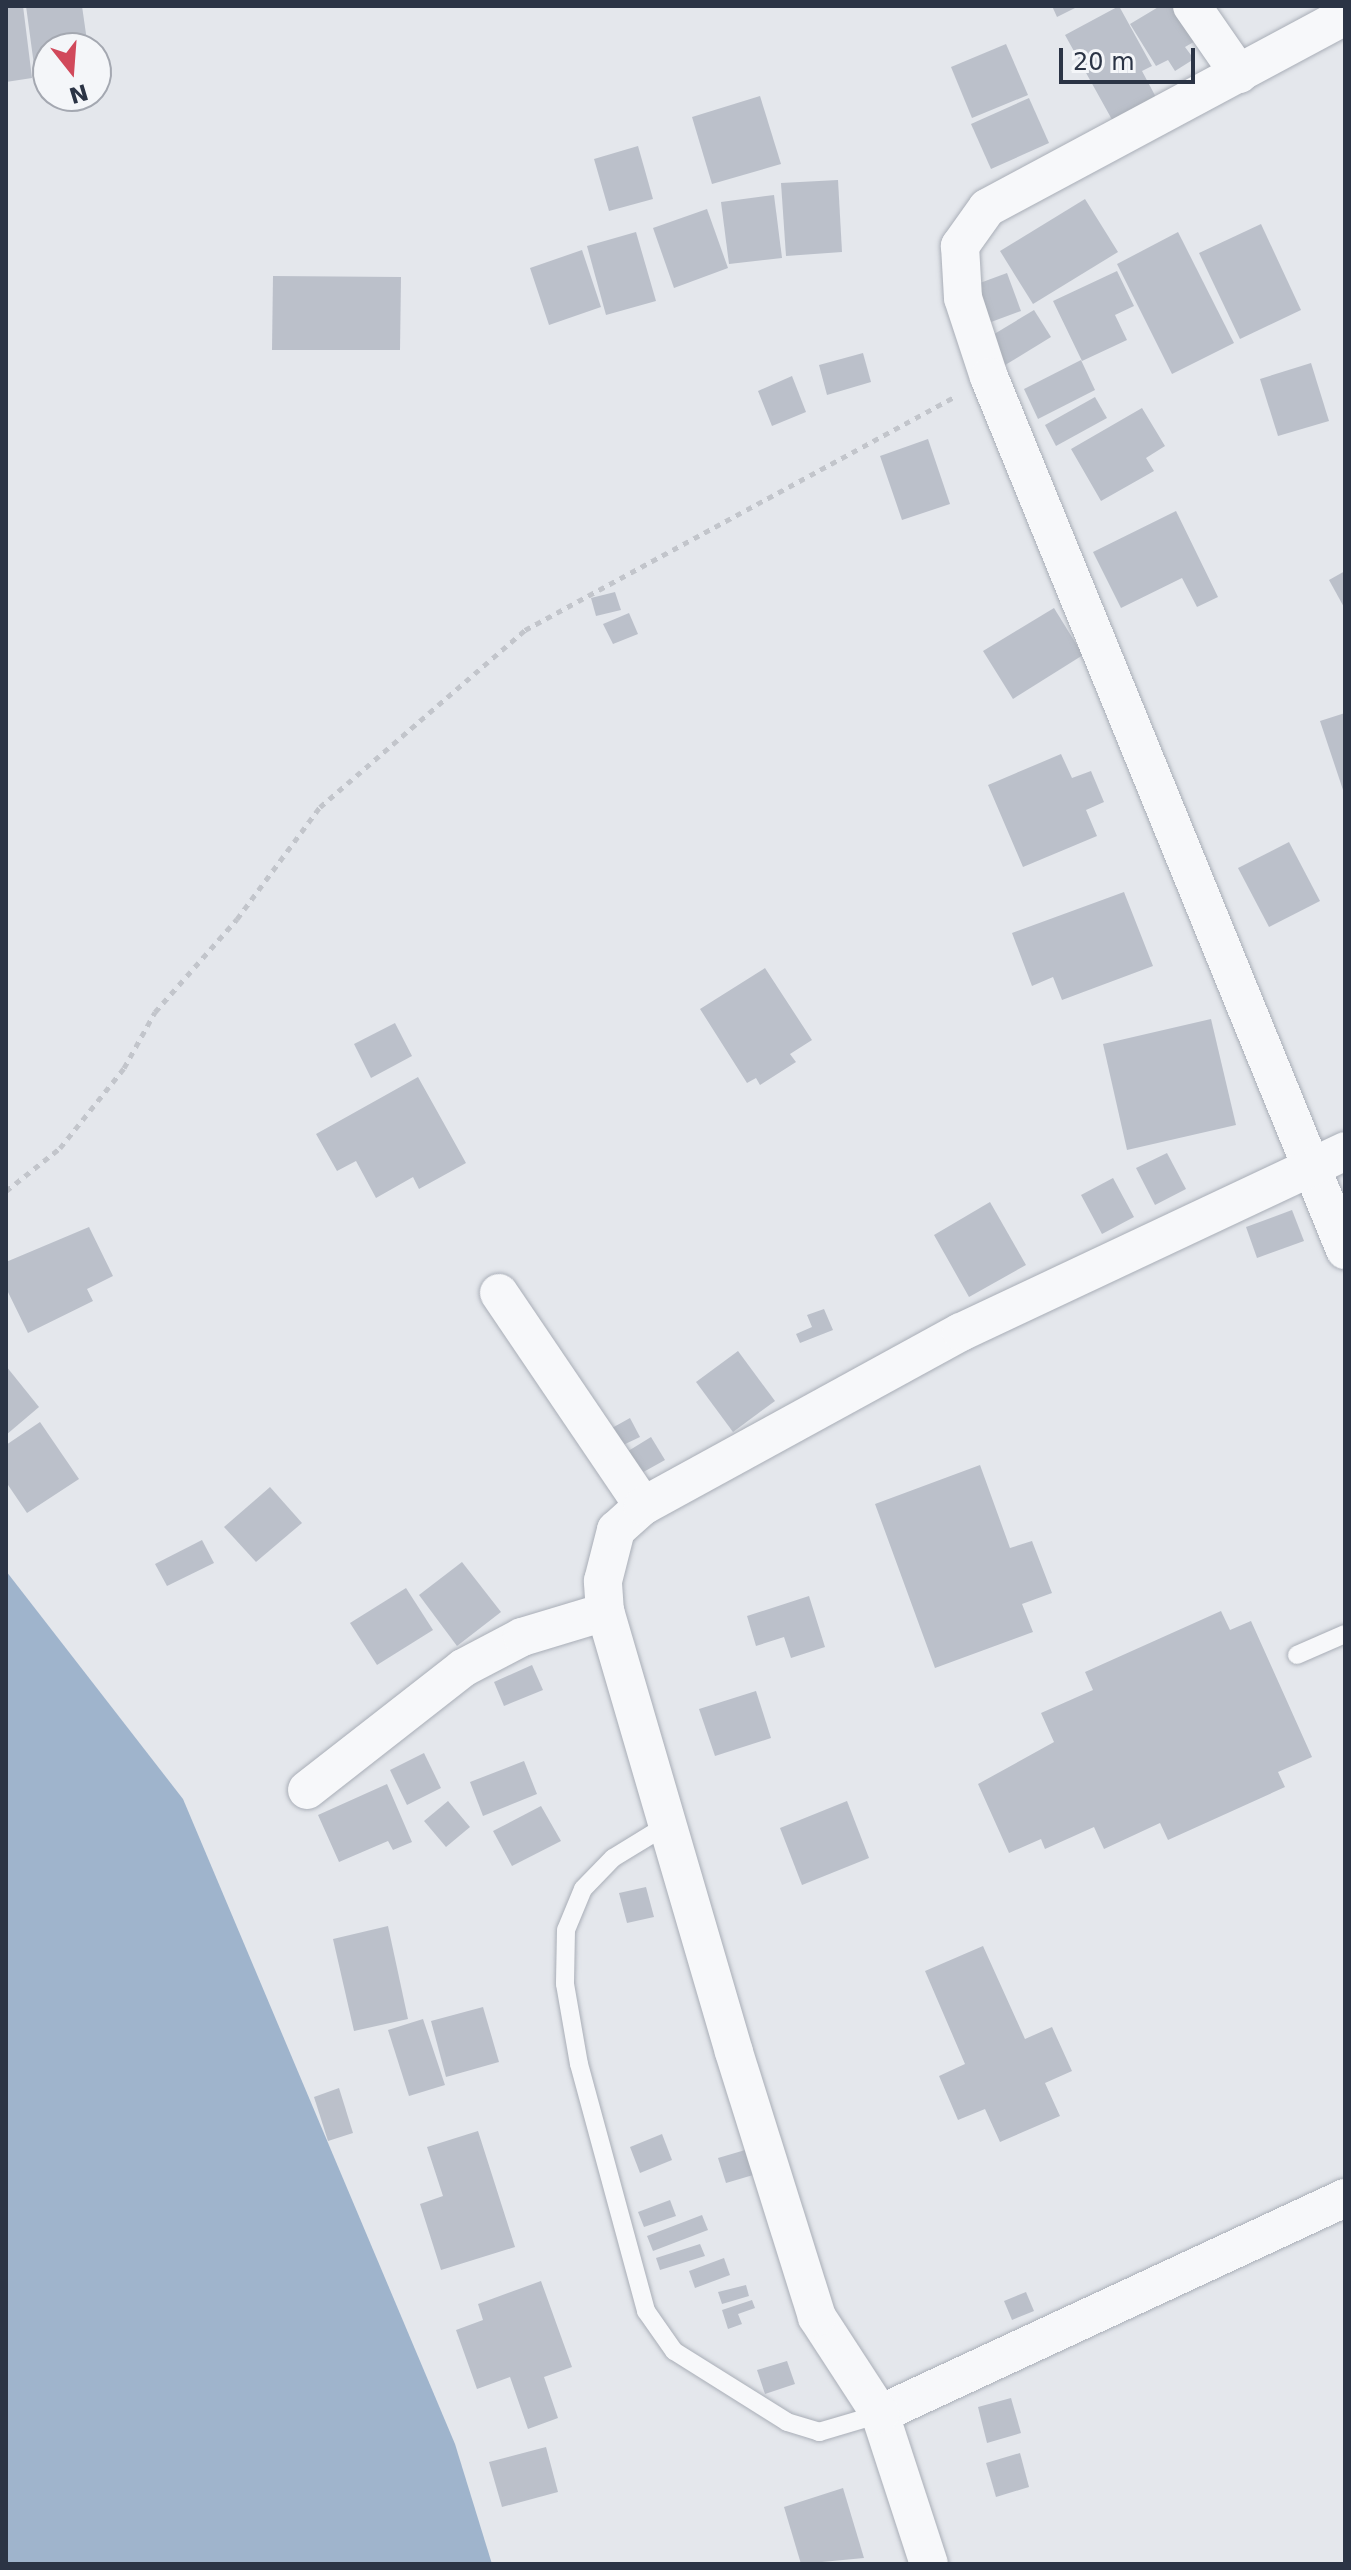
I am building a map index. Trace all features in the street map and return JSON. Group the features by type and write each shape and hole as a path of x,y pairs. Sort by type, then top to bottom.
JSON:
{"street":[{"path":"1192,6 1239,74"},
{"path":"1345,16 987,208 960,246 963,298 989,377 1329,1160 1345,1250"},
{"path":"929,2564 880,2414 817,2317 667,1825 605,1612 603,1581 616,1530 643,1506 961,1332 1329,1160"},
{"path":"499,1293 643,1506"},
{"path":"307,1790 463,1668 522,1637 605,1612"},
{"path":"880,2414 1345,2198"}],"lane":[{"path":"1297,1655 1345,1634"},
{"path":"667,1825 613,1858 583,1889 566,1930 565,1984 579,2064 646,2311 674,2351 787,2422 819,2432 880,2414"}],"path":[{"path":"6,1191 60,1148 124,1068 155,1012 237,919 320,807 525,630 842,463 989,377"}],"water":[{"path":"6,1571 183,1799 455,2444 492,2564 6,2564"}],"building":[{"path":"6,6 23,6 32,78 6,82"},
{"path":"26,6 82,6 86,32 32,32 32,50"},
{"path":"1052,6 1079,6 1057,17"},
{"path":"1119,6 1152,66 1142,71 1158,101 1115,125 1065,35"},
{"path":"1160,6 1175,6 1197,40 1185,47 1194,59 1175,71 1168,60 1156,66 1130,24"},
{"path":"1006,44 1028,95 972,118 951,67"},
{"path":"760,96 781,164 712,184 692,117"},
{"path":"1029,98 1049,143 991,169 971,124"},
{"path":"638,146 653,199 609,211 594,159"},
{"path":"838,180 842,252 786,256 781,183"},
{"path":"774,195 782,258 729,264 721,202"},
{"path":"1085,199 1118,252 1033,304 1000,251"},
{"path":"707,209 728,268 674,288 653,228"},
{"path":"1261,224 1301,310 1240,339 1199,253"},
{"path":"636,232 656,301 606,315 587,246"},
{"path":"1178,232 1234,343 1172,374 1117,264"},
{"path":"582,250 601,307 549,325 530,268"},
{"path":"1117,271 1134,306 1115,315 1127,340 1082,361 1053,301"},
{"path":"1007,273 1021,311 983,325 969,287"},
{"path":"273,276 401,277 400,350 272,350"},
{"path":"1034,310 1051,337 997,370 981,342"},
{"path":"863,353 871,382 827,395 819,365"},
{"path":"1081,360 1095,390 1038,419 1024,389"},
{"path":"1311,363 1329,421 1278,436 1260,379"},
{"path":"792,376 806,412 772,426 758,391"},
{"path":"1095,397 1107,418 1056,446 1045,425"},
{"path":"1142,408 1165,446 1146,458 1154,471 1101,501 1071,449"},
{"path":"928,439 950,504 902,520 880,456"},
{"path":"1176,511 1218,597 1197,607 1182,578 1121,608 1093,552"},
{"path":"1345,571 1345,609 1329,580"},
{"path":"615,592 621,610 596,616 591,598"},
{"path":"1054,608 1083,655 1013,699 983,651"},
{"path":"629,613 638,634 613,644 603,624"},
{"path":"1345,713 1345,793 1344,793 1320,721"},
{"path":"1061,754 1072,778 1091,771 1104,802 1086,810 1097,836 1023,867 988,785"},
{"path":"1289,842 1320,901 1269,927 1238,868"},
{"path":"1124,892 1153,966 1062,1000 1053,977 1032,986 1012,933"},
{"path":"765,968 812,1040 790,1054 796,1062 760,1085 756,1078 747,1083 700,1009"},
{"path":"1211,1019 1236,1125 1127,1150 1103,1044"},
{"path":"395,1023 412,1056 371,1078 354,1044"},
{"path":"418,1077 466,1163 419,1189 413,1177 376,1198 356,1161 337,1171 316,1134"},
{"path":"1167,1153 1186,1189 1155,1205 1136,1168"},
{"path":"1113,1178 1134,1217 1102,1234 1081,1195"},
{"path":"990,1202 1026,1265 969,1297 934,1235"},
{"path":"1292,1210 1304,1241 1257,1258 1246,1227"},
{"path":"89,1227 113,1276 87,1289 93,1301 28,1333 6,1288 6,1262"},
{"path":"824,1309 833,1330 800,1343 796,1334 812,1327 807,1315"},
{"path":"738,1351 775,1401 733,1432 696,1382"},
{"path":"6,1366 39,1407 6,1435"},
{"path":"630,1418 640,1437 621,1446 612,1428"},
{"path":"40,1422 79,1479 27,1513 6,1482 6,1445"},
{"path":"651,1437 665,1460 638,1475 625,1453"},
{"path":"980,1465 1010,1548 1032,1541 1052,1593 1022,1604 1033,1632 935,1668 875,1504"},
{"path":"270,1487 302,1523 256,1562 224,1527"},
{"path":"202,1540 214,1563 167,1586 155,1564"},
{"path":"462,1562 501,1612 457,1646 419,1595"},
{"path":"406,1588 433,1630 377,1665 350,1623"},
{"path":"809,1596 825,1647 791,1658 784,1637 756,1646 747,1616"},
{"path":"1221,1611 1230,1630 1251,1621 1312,1757 1278,1772 1285,1787 1168,1840 1160,1823 1104,1849 1094,1827 1045,1849 1041,1839 1009,1853 978,1784 1054,1742 1041,1713 1093,1690 1085,1672"},
{"path":"532,1665 543,1690 504,1706 494,1682"},
{"path":"756,1691 771,1738 715,1756 699,1709"},
{"path":"424,1753 441,1788 407,1805 390,1770"},
{"path":"524,1761 537,1794 483,1816 470,1782"},
{"path":"387,1784 412,1842 393,1850 388,1841 339,1862 318,1815"},
{"path":"448,1801 470,1827 446,1847 424,1821"},
{"path":"847,1801 869,1858 802,1885 780,1828"},
{"path":"541,1806 561,1841 512,1866 493,1831"},
{"path":"646,1887 654,1917 627,1923 619,1893"},
{"path":"388,1926 408,2019 354,2031 333,1939"},
{"path":"983,1946 1025,2039 1052,2027 1072,2071 1045,2083 1060,2116 1000,2142 985,2109 958,2120 939,2076 965,2064 925,1971"},
{"path":"483,2007 499,2062 446,2077 431,2021"},
{"path":"423,2019 445,2085 409,2096 388,2030"},
{"path":"339,2088 353,2133 328,2141 314,2097"},
{"path":"478,2131 515,2247 441,2270 420,2204 443,2196 427,2147"},
{"path":"662,2134 672,2160 640,2173 630,2147"},
{"path":"752,2148 760,2173 726,2183 718,2158"},
{"path":"670,2200 676,2216 644,2227 638,2212"},
{"path":"702,2215 708,2230 653,2251 647,2236"},
{"path":"700,2244 705,2256 660,2270 656,2258"},
{"path":"724,2258 730,2275 695,2288 689,2271"},
{"path":"541,2281 572,2367 544,2377 558,2418 528,2429 510,2377 477,2389 456,2330 483,2320 478,2304"},
{"path":"746,2285 749,2296 722,2304 718,2292"},
{"path":"1026,2292 1034,2311 1012,2320 1004,2301"},
{"path":"752,2300 755,2308 738,2314 742,2324 728,2329 722,2310"},
{"path":"787,2361 795,2384 765,2394 757,2370"},
{"path":"1011,2398 1021,2433 987,2443 978,2407"},
{"path":"546,2447 558,2492 502,2507 489,2462"},
{"path":"1020,2453 1029,2487 996,2497 986,2463"},
{"path":"843,2488 864,2558 801,2564 784,2507"}]}
